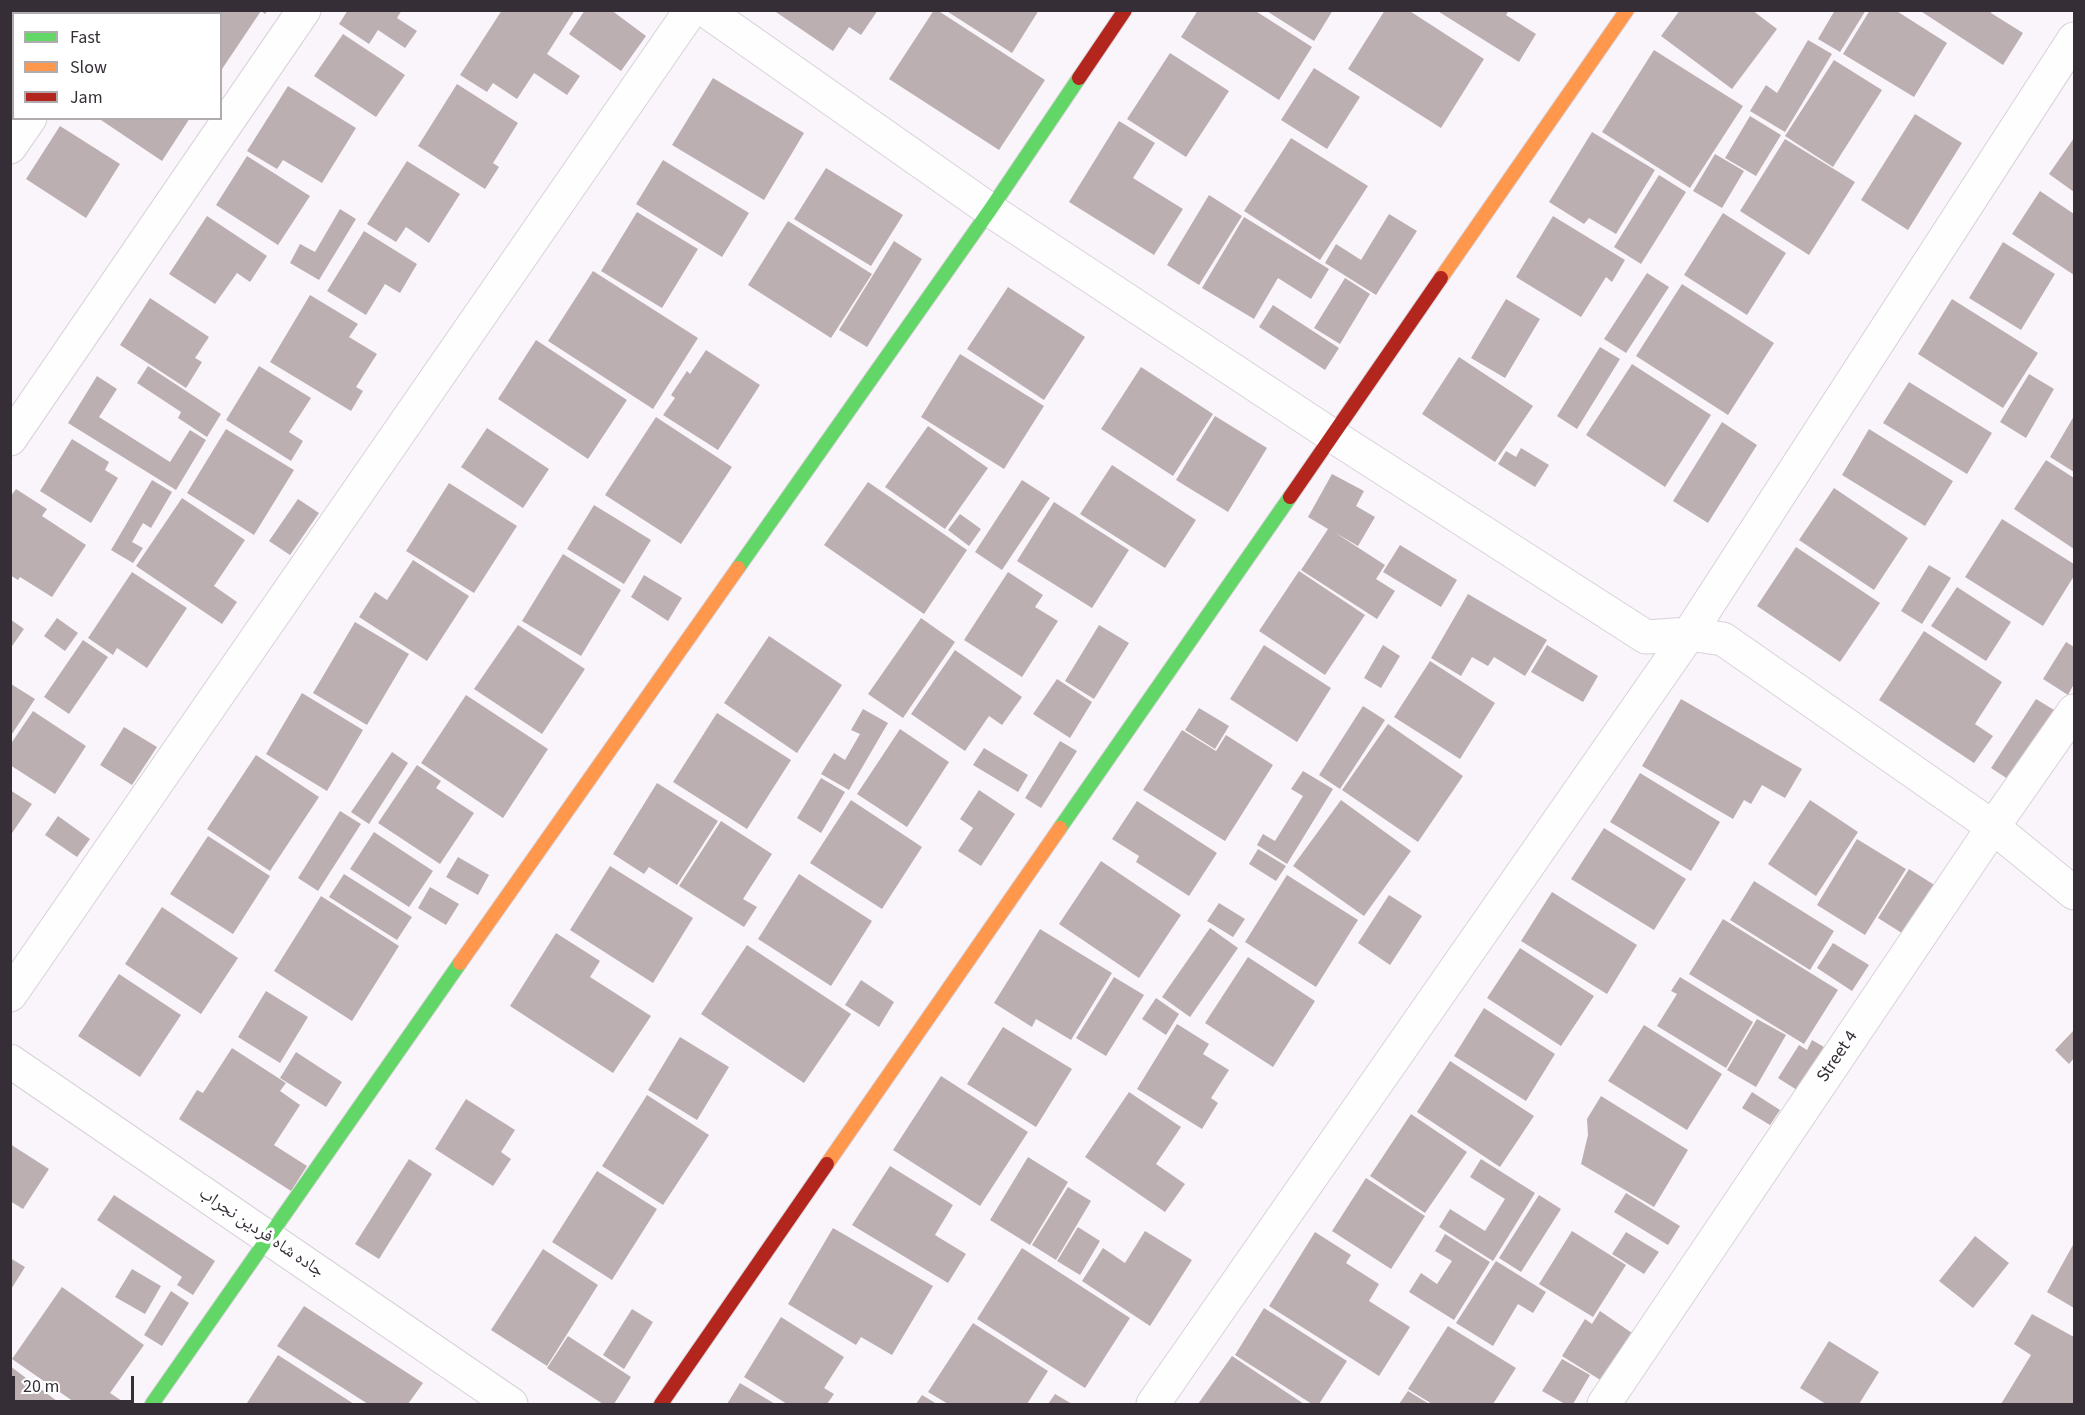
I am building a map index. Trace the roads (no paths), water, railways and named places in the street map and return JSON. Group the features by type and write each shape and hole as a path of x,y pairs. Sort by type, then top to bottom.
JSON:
{"street":[{"path":"10,439 304,10"},
{"path":"10,995 691,10"},
{"path":"705,10 990,210 1333,436 1646,637 1689,634 1723,639 1993,827 2074,893"},
{"path":"152,1404 267,1237 990,210 1125,10"},
{"path":"661,1404 1627,10"},
{"path":"1153,1404 1689,634 2074,39"},
{"path":"10,147 29,120"},
{"name":"Street 4","path":"1604,1404 1993,827 2074,711"},
{"name":"جاده شاه فردین نجراب","path":"10,1061 511,1404"}]}
